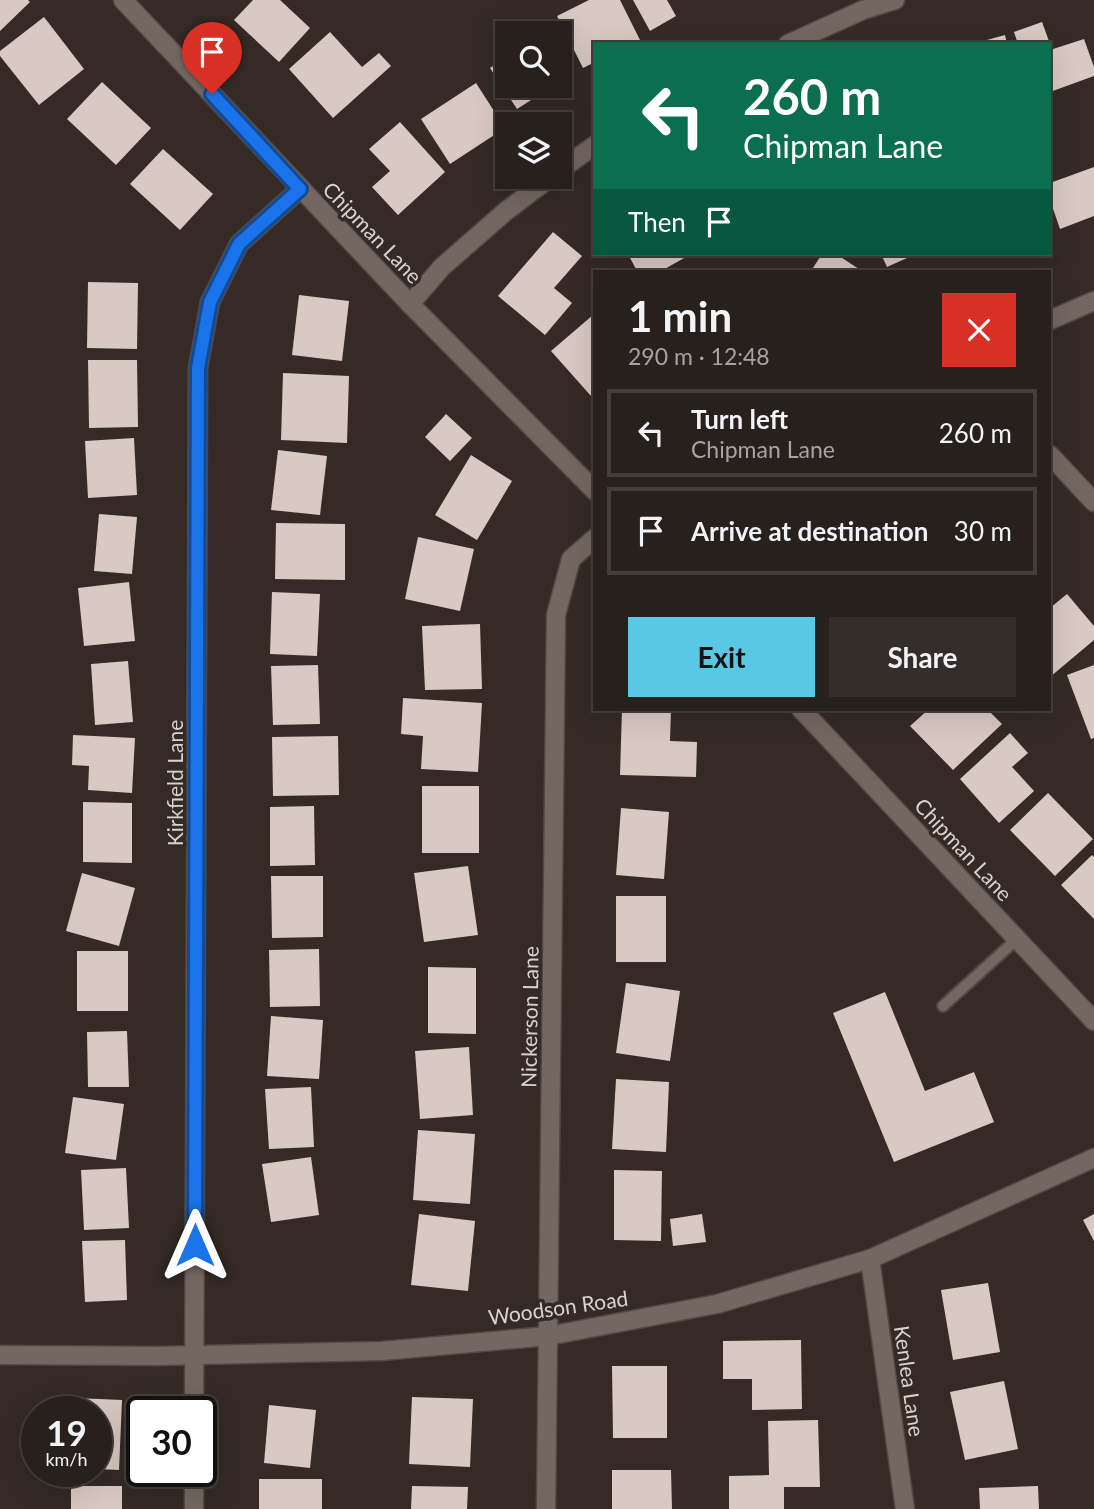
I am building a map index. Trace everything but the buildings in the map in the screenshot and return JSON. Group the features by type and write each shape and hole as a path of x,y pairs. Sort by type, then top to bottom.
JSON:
{"street":[{"name":"Chipman Lane","path":"123,0 410,304 593,489"},
{"path":"792,42 863,10 895,0"},
{"path":"572,161 593,146"},
{"name":"Kirkfield Lane","path":"194,1396 198,368 210,302 239,244 300,189"},
{"path":"410,304 442,267 535,189"},
{"path":"1051,320 1094,300"},
{"path":"1051,456 1094,502"},
{"name":"Nickerson Lane","path":"546,1509 556,615 571,559 593,540"},
{"name":"Chipman Lane","path":"803,711 1094,1021"},
{"name":"Woodson Road","path":"0,1355 158,1356 382,1351 548,1336 717,1304 870,1259 1094,1158"},
{"name":"Kenlea Lane","path":"870,1259 905,1509"},
{"path":"194,1487 194,1509"}],"lane":[{"path":"943,1006 1017,939"}],"route":[{"path":"195,1245 198,368 210,302 239,244 300,189 212,94"}]}
